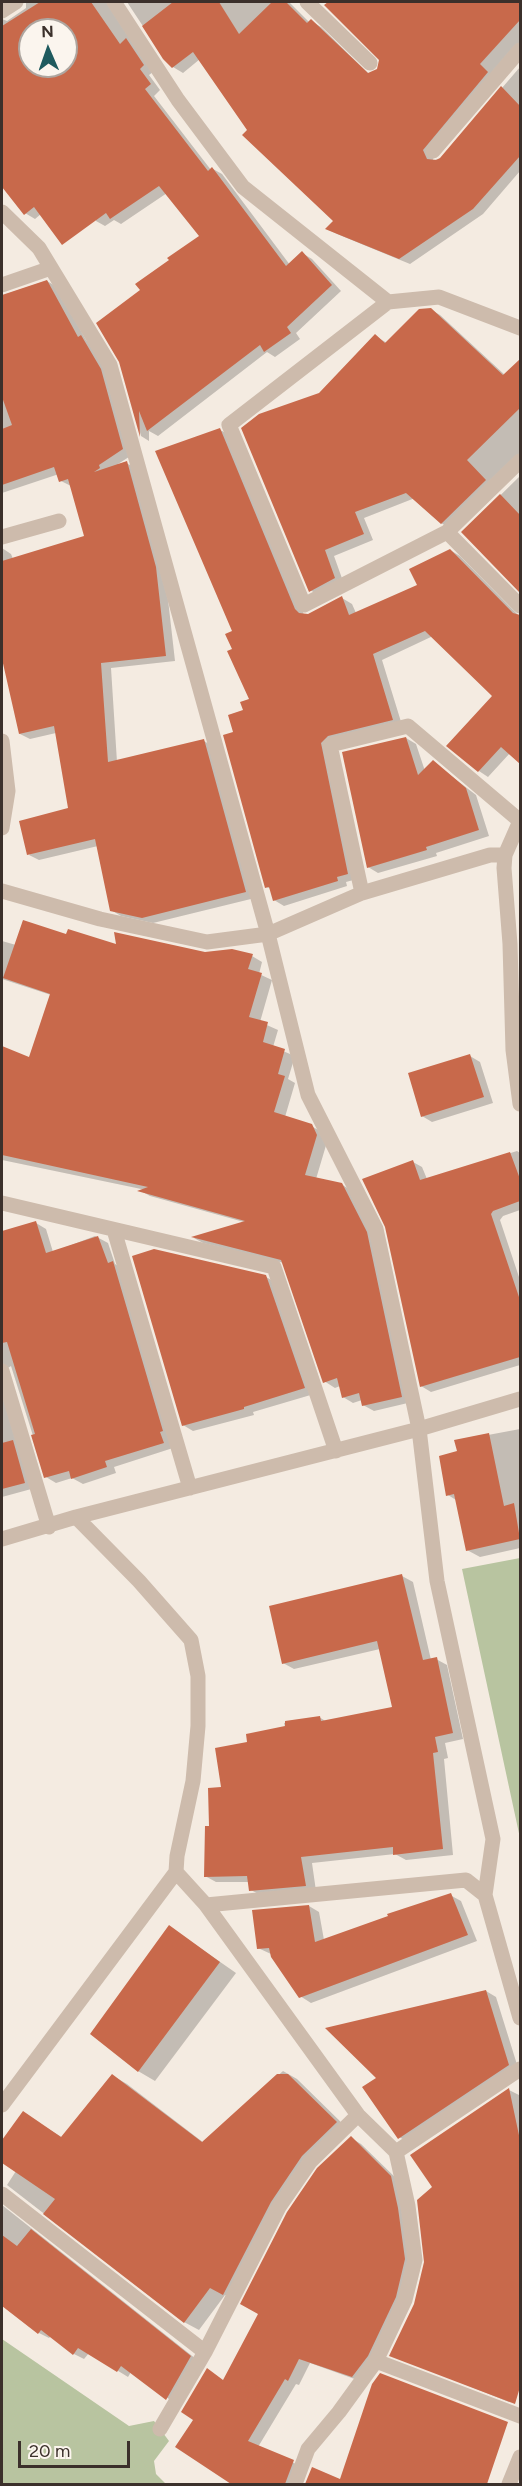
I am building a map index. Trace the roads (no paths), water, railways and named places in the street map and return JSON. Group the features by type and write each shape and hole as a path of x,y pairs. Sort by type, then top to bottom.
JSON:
{"street":[{"path":"2,11 16,2"},
{"path":"114,2 178,100 243,187 388,302"},
{"path":"307,2 370,63"},
{"path":"433,151 520,50"},
{"path":"2,212 39,248 110,366 268,934 308,1095 376,1229 419,1429 437,1581 493,1839 485,1895 520,2018"},
{"path":"2,285 51,268"},
{"path":"520,328 439,297 388,302 230,425 304,605 447,532 520,461"},
{"path":"2,537 59,521"},
{"path":"447,532 520,606"},
{"path":"362,893 330,745 408,726 520,821 505,855 513,1050 520,1104"},
{"path":"2,741 8,791 2,828"},
{"path":"2,891 100,919 207,942 268,934 362,893 490,855 505,855"},
{"path":"2,1203 274,1267 336,1451"},
{"path":"114,1230 190,1488"},
{"path":"2,1371 49,1527"},
{"path":"2,1539 419,1429 520,1399"},
{"path":"2,2105 176,1872 177,1856 193,1781 198,1726 198,1676 190,1640 139,1581 76,1518"},
{"path":"176,1872 206,1905 358,2115 396,2152 408,2206 415,2260 405,2300 376,2361 339,2412 308,2449 296,2484"},
{"path":"206,1905 466,1880 485,1895"},
{"path":"396,2152 520,2069"},
{"path":"160,2429 205,2352 279,2207 309,2162 358,2115"},
{"path":"2,2194 205,2352"},
{"path":"376,2361 520,2416"},
{"path":"509,2484 520,2457"}]}
